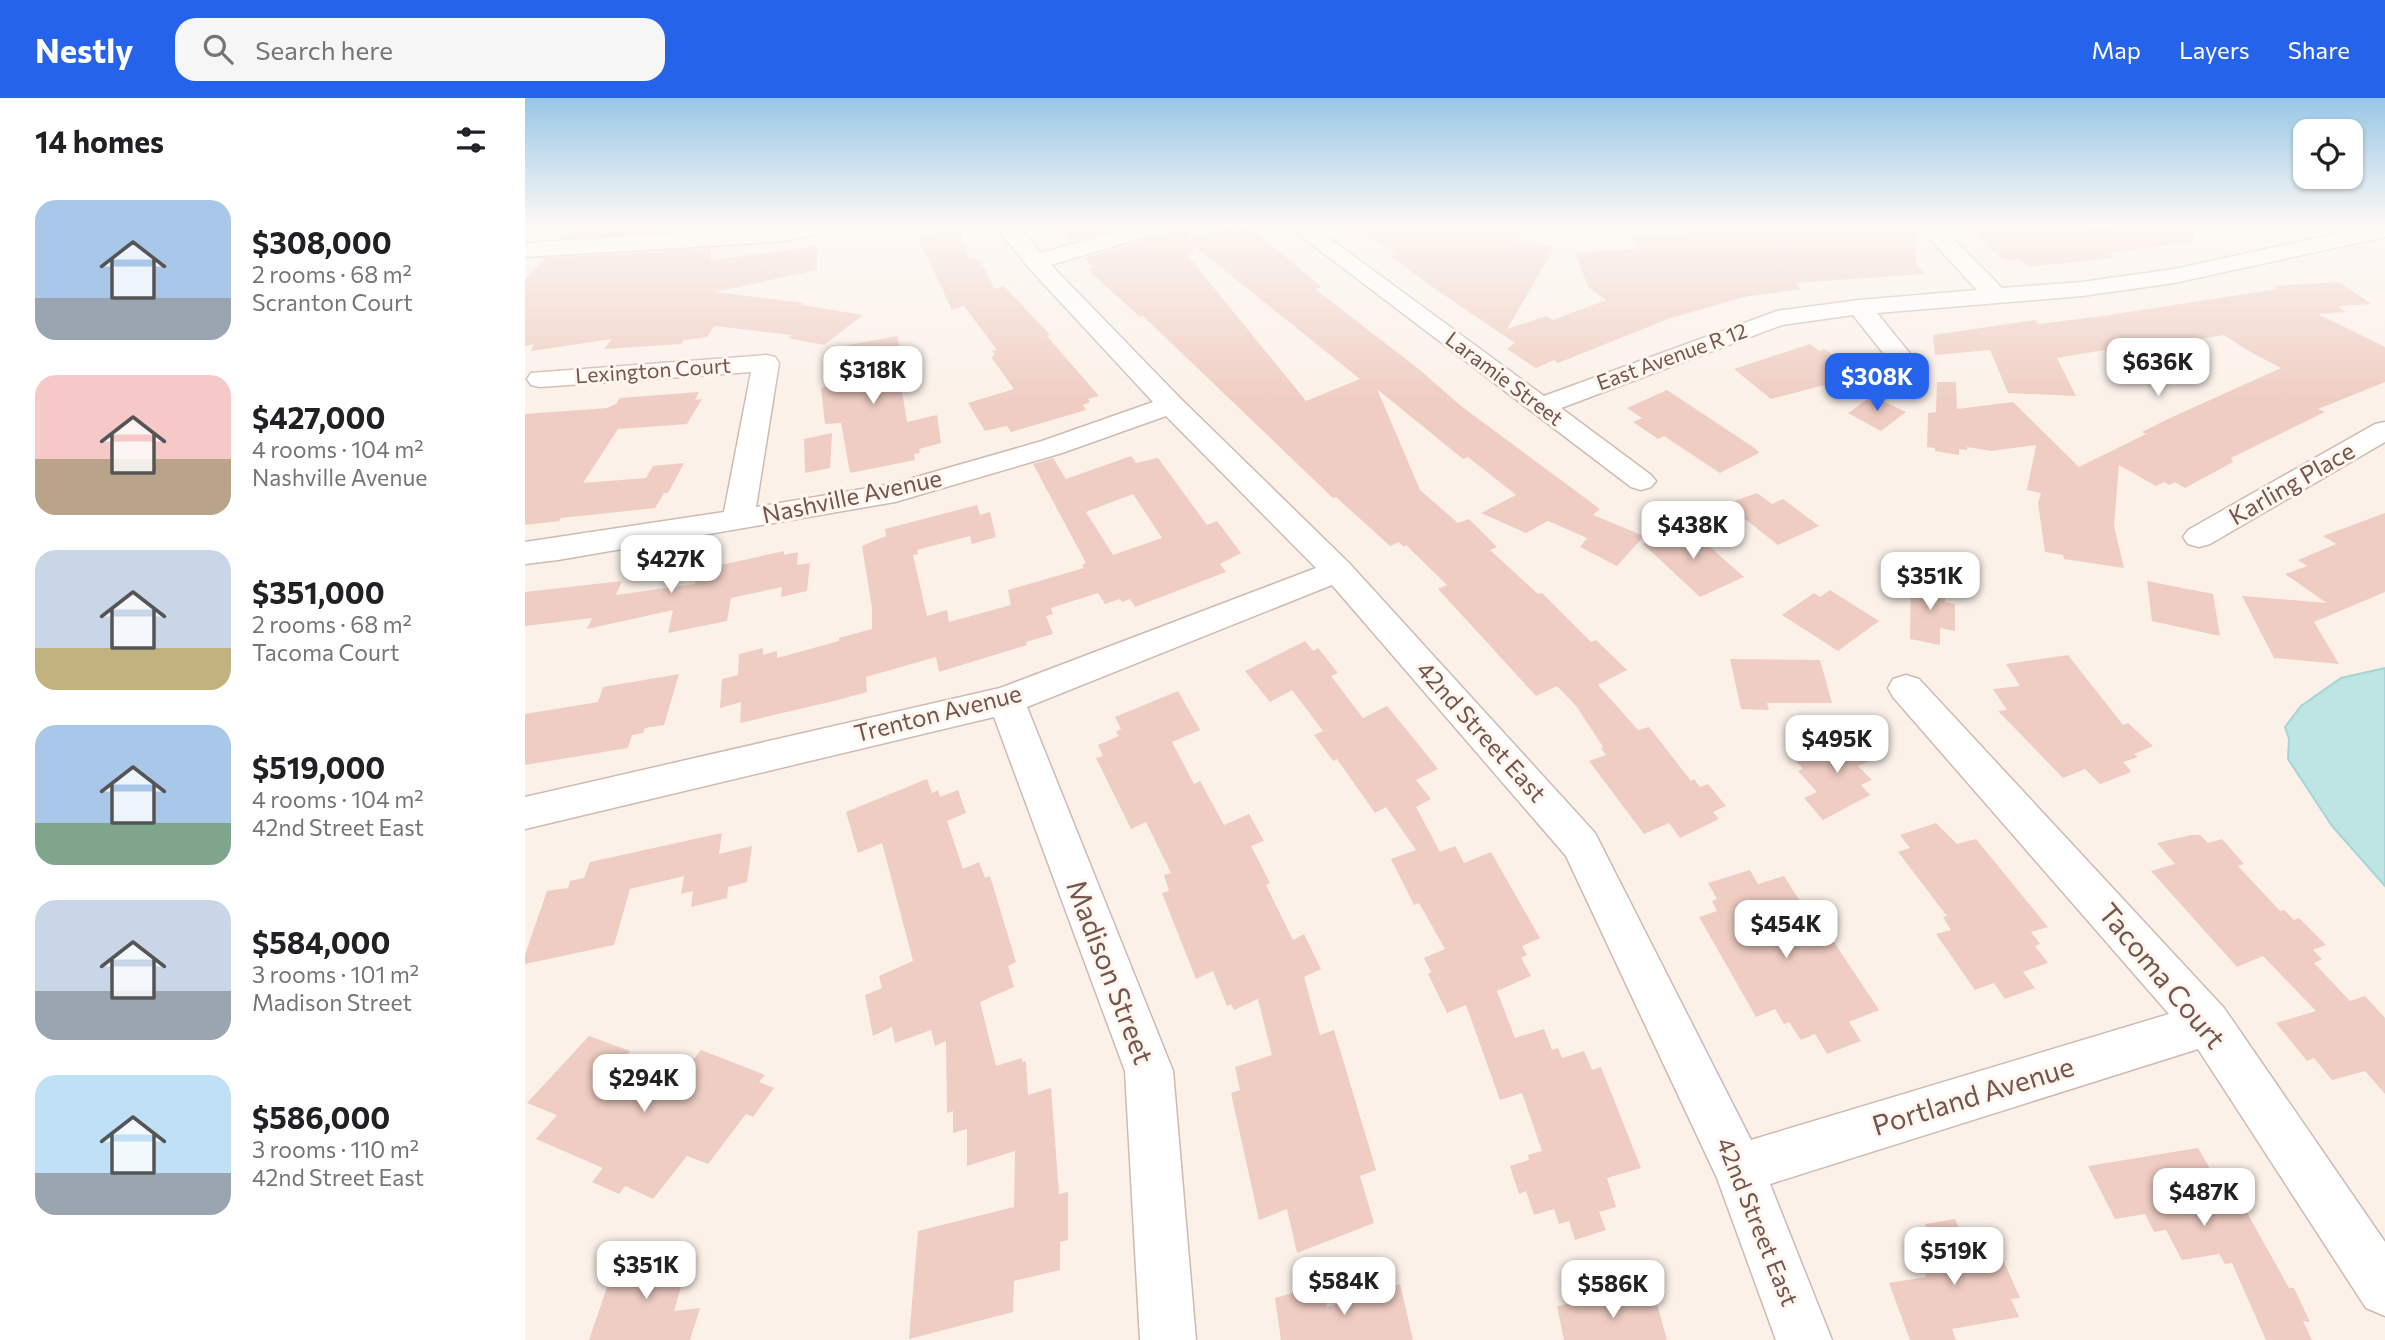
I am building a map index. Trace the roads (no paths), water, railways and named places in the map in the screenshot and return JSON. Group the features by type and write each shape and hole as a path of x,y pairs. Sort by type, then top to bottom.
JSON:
{"street":[{"name":"42nd Street East","path":"1057,284 1171,405 1338,570 1581,845 1739,1169 1804,1340"},
{"name":"Laramie Street","path":"1377,284 1641,481"},
{"path":"1985,284 1997,297"},
{"name":"East Avenue R 12","path":"1541,406 1777,318 1859,307 1997,297 2118,284"},
{"path":"1859,307 1912,372"},
{"name":"Lexington Court","path":"540,379 766,363 738,520"},
{"name":"Nashville Avenue","path":"525,553 895,493 1052,447 1171,405"},
{"name":"Karling Place","path":"2199,537 2385,430"},
{"name":"Trenton Avenue","path":"525,813 1006,700 1338,570"},
{"name":"Tacoma Court","path":"1906,688 2208,1024 2385,1289"},
{"name":"Madison Street","path":"1006,700 1149,1071 1168,1340"},
{"name":"Portland Avenue","path":"1739,1169 2208,1024"}],"water":[{"path":"2385,668 2385,886 2332,826 2288,759 2289,739 2285,727 2301,706 2341,678"}]}
